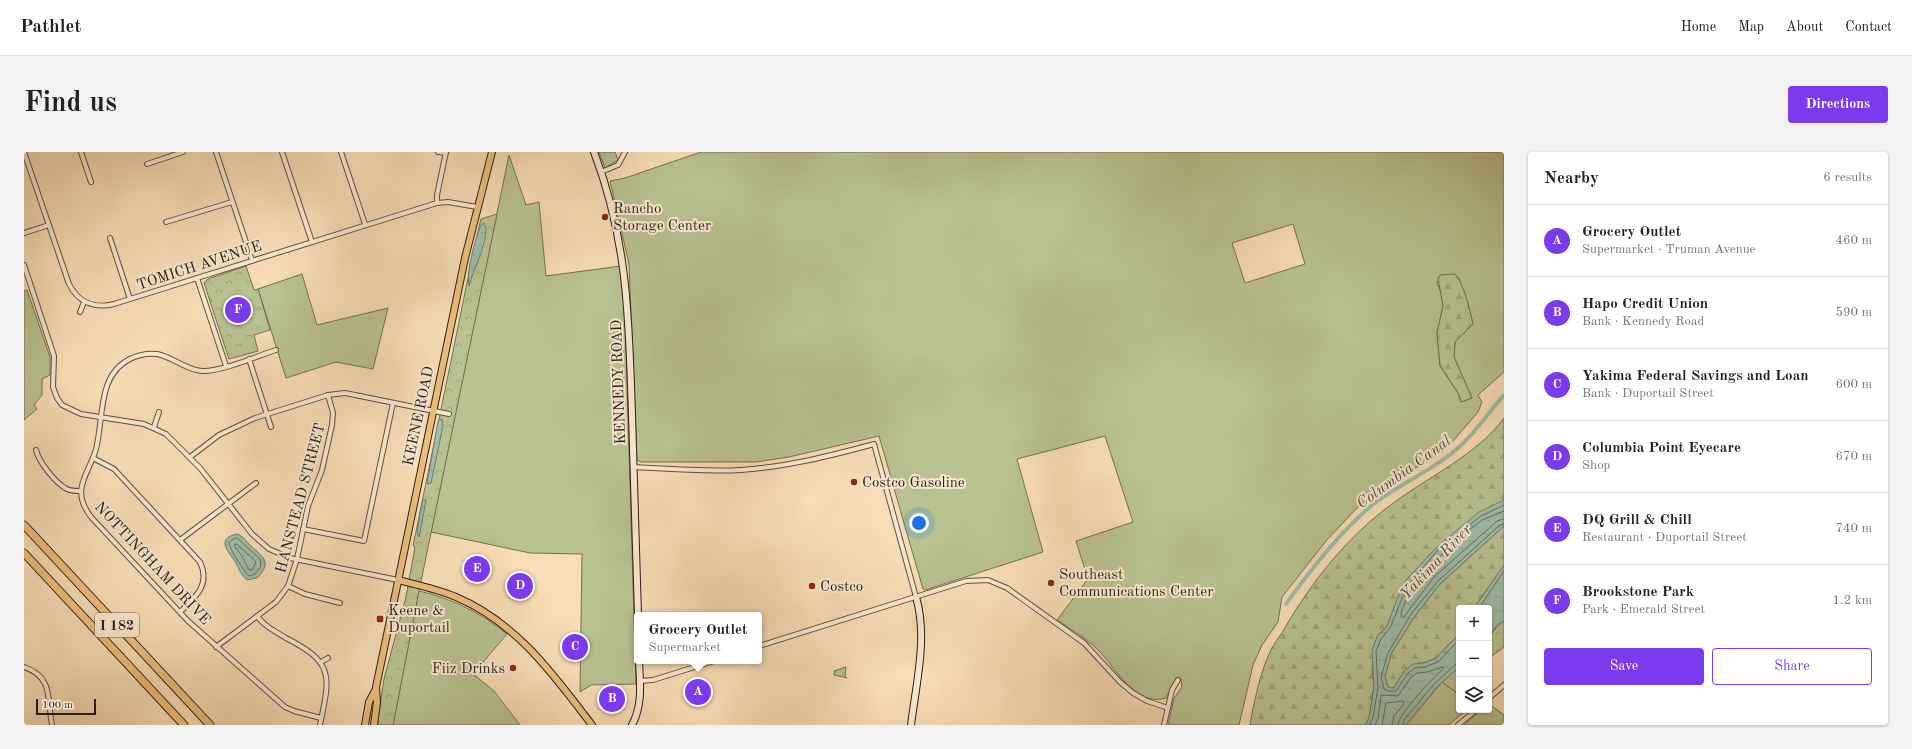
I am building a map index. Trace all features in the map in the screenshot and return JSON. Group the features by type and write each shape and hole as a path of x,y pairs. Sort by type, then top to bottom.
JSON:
{"highway":[{"name":"I 182","path":"24,525 210,725"},
{"name":"I 182","path":"24,552 184,725"}],"main road":[{"name":"KEENE ROAD","path":"365,725 369,702 376,688 477,207 492,152"},
{"path":"398,580 427,586 456,596 484,610 506,625 551,671 592,725"},
{"name":"KEENE ROAD","path":"374,725 377,702 376,688"}],"street":[{"path":"24,152 69,284 72,291 84,302 80,312"},
{"path":"81,152 91,182"},
{"path":"147,164 183,152"},
{"path":"216,152 252,260"},
{"path":"282,152 312,242"},
{"path":"341,152 365,224"},
{"path":"437,203 437,195 446,153 438,152"},
{"name":"KENNEDY ROAD","path":"594,152 615,222 626,286 634,466 638,612"},
{"path":"601,172 618,164 625,152"},
{"path":"166,222 232,202"},
{"name":"TOMICH AVENUE","path":"84,302 107,306 365,224 437,203 448,202 477,207"},
{"path":"24,233 49,225"},
{"path":"110,238 130,299"},
{"path":"24,265 54,356 53,387 57,398 62,404 75,412 135,422 154,427 175,442 190,457 260,542 275,552 297,559 398,580"},
{"path":"197,278 226,366"},
{"name":"NOTTINGHAM DRIVE","path":"276,350 226,366 202,371 186,366 163,355 148,354 127,360 109,374 93,458 83,478 80,491 82,502 91,517 180,612 216,647 285,707 294,711 322,718"},
{"path":"249,359 271,427"},
{"path":"190,457 219,435 237,425 328,395 345,393 448,414"},
{"name":"HANSTEAD STREET","path":"216,647 276,602 288,586 297,559 308,506 324,465 333,413 328,395"},
{"path":"303,529 364,541 392,403"},
{"path":"154,427 159,412"},
{"path":"634,466 691,470 748,469 810,460 874,444 921,614 921,644 911,725"},
{"path":"36,450 41,462 61,485 69,490 80,491"},
{"path":"93,458 108,465 114,470 200,562 204,574 203,584 199,593 180,612"},
{"path":"180,540 256,483"},
{"path":"762,645 970,580 984,579 997,582 1084,643 1120,682 1133,693 1147,701 1168,708"},
{"path":"288,586 305,594 340,603"},
{"path":"257,616 269,628 310,651 321,662 325,671 327,687 320,725"},
{"path":"321,662 328,658"},
{"path":"632,725 640,703 639,664"},
{"path":"640,681 660,678 704,664"},
{"path":"24,667 38,675 46,686 49,694 52,725"},
{"path":"1164,725 1172,690 1178,680"},
{"path":"1492,695 1504,685"},
{"path":"1458,725 1472,713"}],"green space":[{"path":"599,152 615,152 618,160 605,168"},
{"path":"701,152 1504,152 1504,372 1478,395 1482,402 1478,412 1446,449 1430,460 1386,484 1357,508 1326,541 1282,597 1278,622 1262,645 1253,665 1239,725 1168,725 1174,698 1182,687 1181,679 1177,677 1166,698 1156,699 1146,697 1129,686 1101,653 1091,644 1057,620 1088,579 1076,541 1133,522 1105,436 1017,459 1043,552 925,590 923,589 879,436 789,457 756,462 641,462 637,460 629,264 610,181 625,178","holes":["1293,224 1305,264 1245,283 1232,243","1459,278 1473,324 1455,342 1454,357 1472,398 1461,402 1458,393 1440,366 1437,333 1443,306 1442,296 1437,282"]},
{"path":"509,155 526,205 539,202 546,276 621,266 625,318 634,617 634,664 635,664 636,684 591,685 580,692 582,554 530,553 431,532"},
{"path":"497,214 419,591 393,725 377,725 384,679 406,597 415,547 413,546 475,244 481,219"},
{"path":"246,266 254,290 258,289 270,330 254,335 258,351 229,359 204,283 208,279"},
{"path":"302,274 317,325 388,308 373,369 336,362 286,378 258,289"},
{"path":"1455,274 1464,291 1473,324 1455,342 1454,357 1472,398 1461,402 1458,393 1440,365 1437,333 1443,306 1438,278 1440,275"},
{"path":"27,290 50,357 50,375 42,379 42,395 34,405 37,409 24,420 24,291"},
{"path":"1504,418 1504,500 1419,567 1407,579 1387,626 1377,637 1372,668 1374,687 1369,718 1365,725 1250,725 1255,697 1266,660 1308,592 1333,560 1361,530 1376,517 1406,494 1467,454 1481,443"},
{"path":"1504,526 1504,565 1476,605 1456,605 1456,637 1436,658 1424,663 1418,663 1404,671 1394,688 1388,687 1385,677 1391,654 1415,616 1440,584"},
{"path":"419,591 443,598 465,607 487,619 507,634 473,674 494,691 520,725 393,725"},
{"path":"1504,621 1504,647 1492,656 1492,633"},
{"path":"846,667 845,676 847,678 834,675 834,671"},
{"path":"1456,670 1456,692 1442,682"},
{"path":"1442,682 1456,692 1456,713 1463,713 1449,725 1406,725"},
{"path":"1492,706 1504,715 1504,725 1464,725 1478,713 1492,713"}],"water":[{"path":"484,223 486,229 484,245 469,286 469,272 476,239 481,225"},
{"path":"442,419 443,426 431,483 427,484 438,421"},
{"path":"423,500 426,500 419,537 417,533 422,503"},
{"name":"Yakima River","path":"1504,500 1504,526 1440,584 1415,616 1391,654 1385,677 1388,687 1394,688 1404,671 1413,664 1424,663 1436,658 1456,637 1456,670 1437,687 1406,725 1365,725 1369,718 1374,687 1372,650 1377,637 1387,626 1399,594 1407,579 1435,549 1479,512"},
{"path":"237,534 244,538 264,559 265,567 257,578 247,580 245,578 226,547 226,539"},
{"path":"1504,565 1504,621 1498,624 1492,632 1492,605 1476,605"}],"waterway":[{"name":"Columbia Canal","path":"1286,604 1305,578 1348,527 1372,505 1451,454 1473,433 1504,395"}],"place":[{"name":"Rancho Storage Center","path":"605,217"},
{"name":"Brookstone Park","path":"238,310"},
{"name":"Costco Gasoline","path":"854,482"},
{"name":"DQ Grill & Chill","path":"477,569"},
{"name":"Southeast Communications Center","path":"1051,583"},
{"name":"Columbia Point Eyecare","path":"520,586"},
{"name":"Costco","path":"812,586"},
{"name":"Keene & Duportail","path":"380,619"},
{"name":"Yakima Federal Savings and Loan","path":"575,647"},
{"name":"Fiiz Drinks","path":"513,668"},
{"name":"Grocery Outlet","path":"698,692"},
{"name":"Hapo Credit Union","path":"612,699"}]}
